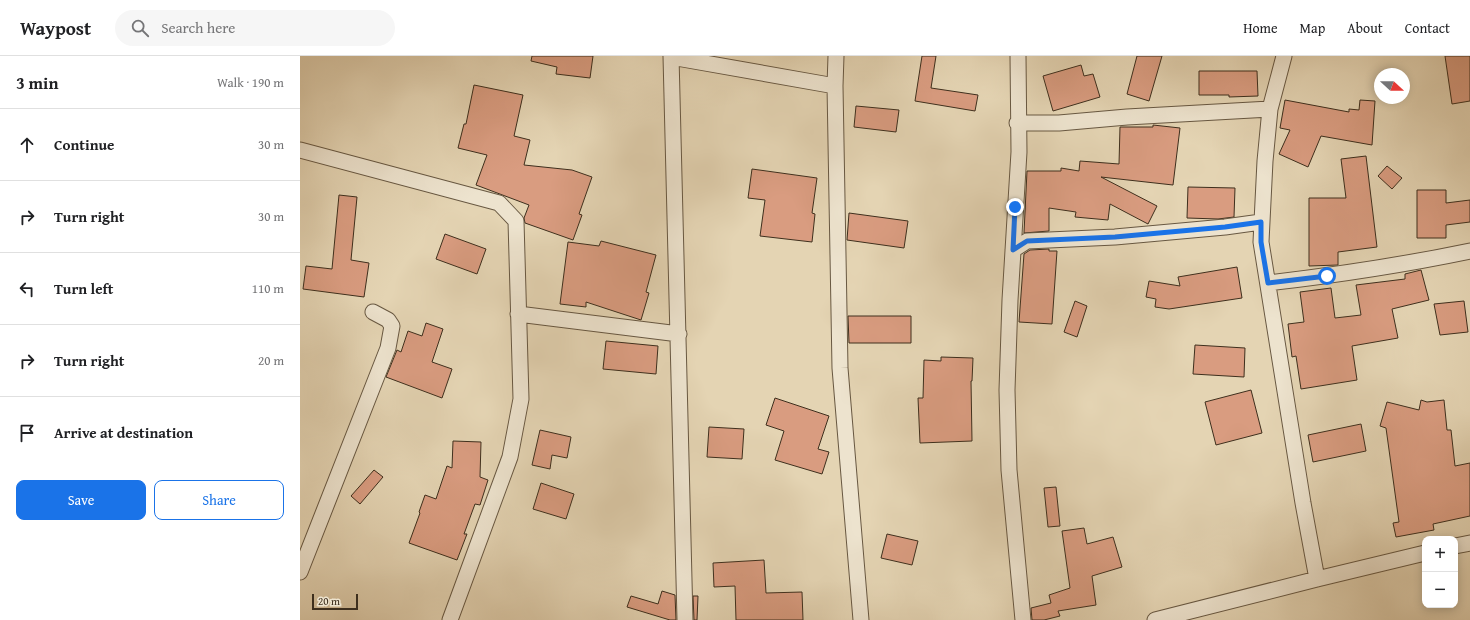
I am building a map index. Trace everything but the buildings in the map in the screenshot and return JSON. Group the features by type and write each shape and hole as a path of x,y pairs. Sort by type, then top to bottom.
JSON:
{"street":[{"path":"686,620 671,56 834,86"},
{"path":"836,56 834,86 840,368 861,620"},
{"path":"1018,56 1017,123 1019,152 1010,300 1007,398 1009,470 1023,620"},
{"path":"1284,56 1270,108 1261,222 1261,242 1303,503 1317,579"},
{"path":"1017,123 1059,123 1150,115 1270,108"},
{"path":"300,150 499,203 516,221 521,399 510,457 450,620"},
{"path":"1013,250 1027,241 1115,237 1225,227 1261,222"},
{"path":"1268,283 1419,262 1470,251"},
{"path":"300,572 388,348 392,326 388,320 373,312"},
{"path":"518,314 679,334"},
{"path":"1458,545 1470,543"},
{"path":"1155,620 1422,554"}],"route":[{"path":"1015,207 1013,250 1027,241 1056,241 1115,237 1225,227 1261,222 1261,242 1268,283 1327,276"}]}
